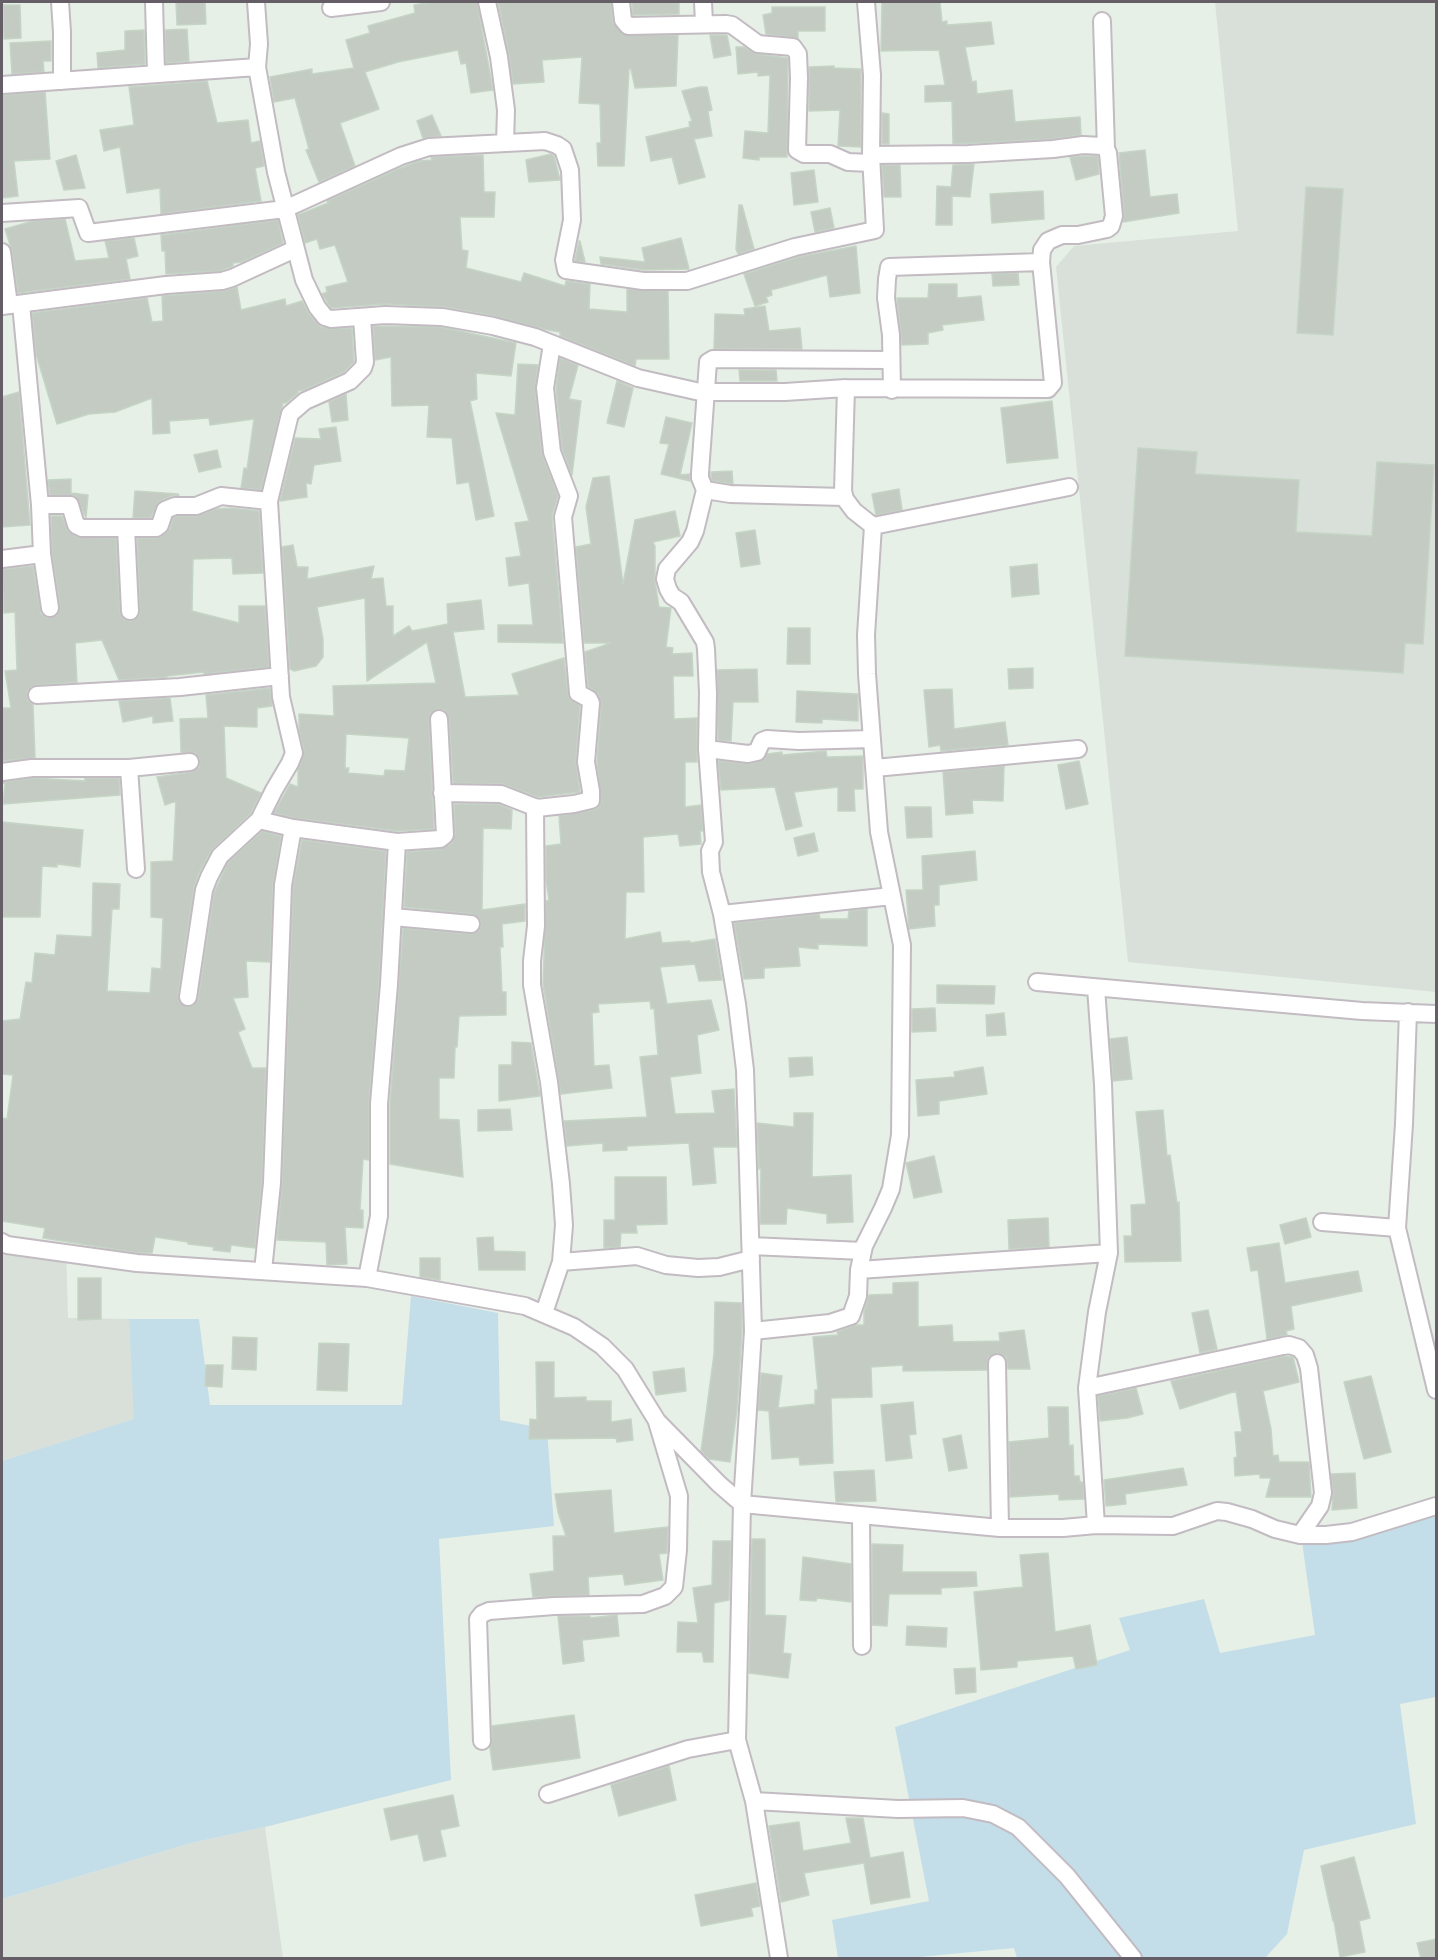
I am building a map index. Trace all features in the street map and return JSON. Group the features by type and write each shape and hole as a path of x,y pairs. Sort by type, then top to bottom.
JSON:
{"street":[{"path":"60,2 63,32 62,81"},
{"path":"154,2 156,73"},
{"path":"256,2 259,44 257,67 269,136 295,249 304,280 320,313 331,319 384,315 442,317 493,326 535,337 638,378 704,392 785,392 846,388 1048,389 1052,386 1041,262 1042,250 1048,241 1062,235 1092,233 1111,226 1114,216 1106,149 1102,21"},
{"path":"331,8 381,2"},
{"path":"488,2 499,57 506,110 506,143"},
{"path":"621,2 623,20 628,26 704,23 732,26 746,37 764,46 794,47 798,54 799,78 797,150 804,154 830,154 848,162 1053,149 1083,145 1096,145 1106,149"},
{"path":"703,2 704,23"},
{"path":"2,213 79,208 88,233 285,209 401,156 429,147 551,142 562,149 570,170 572,220 564,260 566,270 643,281 687,281 795,247 875,230 871,159 872,75 866,2"},
{"path":"2,85 257,67"},
{"path":"11,305 179,284 222,281 295,249"},
{"path":"2,252 40,504 42,554 50,608"},
{"path":"892,390 886,298 886,279 889,267 1041,262"},
{"path":"188,997 204,890 209,877 220,856 259,820 294,753 281,697 269,501 290,414 305,401 350,381 363,368 365,362 363,317"},
{"path":"442,793 501,794 535,807 546,808 591,800 586,762 591,703 589,699 578,693 563,517 569,496 552,452 545,388 552,344"},
{"path":"779,1959 754,1801 737,1740 742,1504 753,1331 745,1070 722,914 711,872 710,851 714,842 707,749 708,693 705,642 681,602 672,596 665,579 667,569 690,542 695,531 705,490 700,478 704,392 708,362 713,359 891,360"},
{"path":"846,388 842,480 844,497 854,511 873,526 1069,487"},
{"path":"705,490 730,494 844,497"},
{"path":"40,504 70,505 76,525 82,528 156,528 160,525 167,508 196,506 221,495 269,501"},
{"path":"753,1331 830,1323 851,1316 858,1296 859,1270 863,1251 891,1189 900,1135 902,945 879,832 867,674 873,526"},
{"path":"126,528 130,611"},
{"path":"2,559 42,554"},
{"path":"37,695 180,687 280,676"},
{"path":"259,820 293,828 397,842 440,839 445,835 438,719"},
{"path":"707,749 748,754 757,752 762,741 767,739 799,741 872,739"},
{"path":"875,768 1078,749"},
{"path":"2,772 32,768 129,768 190,762"},
{"path":"129,768 136,869"},
{"path":"535,807 536,926 532,985 549,1082 564,1225 561,1262 544,1313"},
{"path":"263,1271 272,1183 283,885 293,828"},
{"path":"368,1278 379,1216 379,1104 397,842"},
{"path":"722,914 892,896"},
{"path":"393,917 471,924"},
{"path":"1036,982 1362,1011 1437,1014"},
{"path":"1096,988 1103,1084 1109,1253 1097,1312 1087,1388 1096,1525"},
{"path":"1408,1012 1397,1228 1437,1390"},
{"path":"1322,1222 1397,1228"},
{"path":"2,1242 7,1245 137,1263 368,1278 525,1306 574,1327 602,1346 625,1369 657,1421 742,1504 1000,1528 1063,1528 1096,1525 1173,1526 1217,1512 1227,1512 1300,1535 1352,1532 1437,1506"},
{"path":"561,1262 637,1256 666,1265 698,1268 719,1267 751,1252 863,1251"},
{"path":"859,1270 1109,1253"},
{"path":"1087,1388 1282,1346 1289,1345 1299,1348 1305,1355 1309,1368 1323,1493 1320,1506 1300,1535"},
{"path":"997,1363 1000,1528"},
{"path":"482,1741 478,1619 482,1614 489,1611 554,1606 643,1604 665,1596 674,1587 678,1550 679,1496 657,1421"},
{"path":"861,1516 862,1646"},
{"path":"548,1794 688,1749 737,1740"},
{"path":"754,1801 898,1809 963,1808 993,1815 1018,1827 1067,1876 1132,1959"}],"shaded area":[{"path":"1215,2 1436,2 1436,992 1128,962 1056,267 1074,246 1238,231"},
{"path":"2,1238 66,1249 68,1318 129,1319 135,1419 2,1461"},
{"path":"411,1296 498,1313 500,1420 547,1429 554,1526 439,1539 451,1780 265,1827 191,1843 2,1899 2,1461 134,1419 129,1319 199,1319 210,1405 402,1405"},
{"path":"1436,1502 1436,1697 1400,1704 1416,1824 1304,1850 1287,1934 1265,1958 1017,1958 1014,1948 909,1958 838,1958 832,1920 929,1901 895,1727 1130,1650 1119,1618 1204,1599 1220,1653 1315,1635 1302,1542"},
{"path":"265,1827 283,1958 2,1958 2,1899 191,1843"}],"building":[{"path":"176,2 205,2 206,24 177,25"},
{"path":"432,2 477,2 493,90 471,93 466,63 461,64 458,50 398,62 365,72 379,109 340,123 355,166 319,182 306,150 309,149 295,98 274,102 270,77 312,69 312,74 354,68 346,40 370,33 368,26 415,13 414,5"},
{"path":"498,2 611,2 613,22 623,35 678,35 676,86 635,88 631,69 629,69 624,166 598,166 597,143 601,143 600,104 579,103 582,57 542,60 544,82 513,84"},
{"path":"632,2 679,2 679,14 633,15"},
{"path":"882,2 940,2 942,22 947,21 947,25 991,22 994,44 965,47 972,82 976,81 977,94 1012,90 1015,122 1080,117 1081,135 1052,139 953,144 952,101 925,102 925,86 945,85 939,50 881,51"},
{"path":"3,5 20,5 21,38 4,39"},
{"path":"772,7 825,7 825,31 798,31 798,38 766,34 763,15 772,13"},
{"path":"187,29 189,61 166,63 165,30"},
{"path":"144,30 145,64 98,68 97,53 125,50 125,31"},
{"path":"710,35 727,35 731,55 714,58"},
{"path":"51,41 51,61 43,61 44,72 12,74 10,43"},
{"path":"736,47 744,47 757,54 788,58 787,157 759,157 759,160 743,158 745,131 768,133 770,75 758,76 758,72 738,74"},
{"path":"834,66 834,68 861,69 861,147 838,146 840,110 809,111 809,67"},
{"path":"207,81 217,123 248,120 251,143 260,141 264,166 255,168 261,201 161,214 160,188 127,193 120,147 104,151 100,130 134,125 129,87"},
{"path":"707,87 712,110 708,111 712,136 694,139 705,177 679,184 672,157 651,161 646,137 690,127 689,122 692,121 682,91"},
{"path":"45,92 50,159 14,161 18,196 2,198 2,95"},
{"path":"882,113 889,114 889,144 882,144"},
{"path":"432,115 441,136 423,138 417,121"},
{"path":"1145,150 1150,197 1177,194 1179,213 1123,222 1119,153"},
{"path":"551,154 554,156 560,180 529,182 526,160"},
{"path":"76,155 85,188 64,190 56,161"},
{"path":"483,155 484,192 495,192 494,217 460,217 462,250 468,251 466,268 521,282 524,273 565,286 566,281 590,284 589,309 627,312 627,289 668,291 669,359 636,359 635,366 560,336 560,332 495,316 444,307 385,304 331,308 322,294 327,292 326,287 348,282 335,245 320,249 317,239 305,243 298,215 398,169 419,161 432,160 431,157"},
{"path":"1098,156 1099,174 1076,180 1070,157"},
{"path":"974,164 970,197 952,196 952,225 936,225 937,186 951,187 953,165"},
{"path":"882,165 900,165 901,197 884,197"},
{"path":"814,170 818,202 794,205 791,173"},
{"path":"1306,187 1343,189 1333,335 1297,333"},
{"path":"1043,191 1044,219 992,223 990,194"},
{"path":"739,205 742,205 754,249 738,254 736,249"},
{"path":"830,208 834,228 815,232 811,212"},
{"path":"65,219 75,261 109,258 105,241 134,238 138,256 126,259 130,279 18,293 12,251 5,229 33,221"},
{"path":"278,220 283,243 242,262 233,263 233,266 220,271 166,274 165,251 162,251 161,235"},
{"path":"681,238 689,269 644,270 601,264 600,257 645,262 642,248"},
{"path":"580,241 585,262 575,261"},
{"path":"856,246 860,293 830,297 827,275 771,290 772,295 766,297 768,302 755,306 744,274 798,257"},
{"path":"1018,273 1019,285 993,286 992,274"},
{"path":"929,284 957,284 957,298 981,296 984,320 942,325 943,330 928,333 928,344 902,345 897,298 928,298"},
{"path":"237,287 241,310 285,299 286,306 302,301 309,314 321,327 352,328 354,362 344,372 298,391 286,403 283,403 261,490 241,488 244,468 247,469 254,419 210,425 209,418 169,421 170,433 153,434 152,398 115,412 89,414 57,424 36,354 32,313 147,298 152,322 163,321 162,296 223,291"},
{"path":"765,306 769,331 800,328 802,349 714,349 715,314 745,315 744,309"},
{"path":"373,326 441,327 516,343 511,376 476,373 477,399 470,401 494,516 476,520 469,482 457,484 452,438 427,437 429,405 392,406 391,357 375,360"},
{"path":"560,358 578,365 569,399 581,401 572,475 562,449 556,388"},
{"path":"518,364 538,365 535,389 542,453 558,496 552,516 563,643 498,642 498,625 533,625 529,583 509,586 506,558 521,556 515,523 529,521 496,413 515,415"},
{"path":"739,370 776,370 777,381 740,381"},
{"path":"617,381 633,388 624,427 607,423"},
{"path":"19,392 30,525 2,527 2,397"},
{"path":"346,394 348,420 332,422 329,402"},
{"path":"1052,401 1058,458 1007,463 1001,408"},
{"path":"666,417 692,423 680,475 690,474 690,481 661,474 669,444 660,443"},
{"path":"336,427 341,461 314,465 311,484 306,483 307,497 280,501 295,438 321,439 319,429"},
{"path":"1138,448 1197,452 1195,474 1299,480 1296,532 1372,536 1377,462 1434,465 1423,644 1405,643 1403,673 1125,656"},
{"path":"217,450 221,467 199,472 194,455"},
{"path":"732,471 733,484 712,481 711,472"},
{"path":"609,476 623,584 635,520 675,511 680,536 653,542 655,581 659,607 671,608 666,647 673,648 672,654 692,653 693,676 673,676 674,719 697,718 697,762 685,762 685,807 701,805 703,831 700,831 701,844 680,846 678,834 643,837 644,892 626,892 625,939 660,932 662,943 690,941 690,943 715,939 722,980 699,981 695,964 660,967 667,1004 711,1000 719,1030 697,1035 701,1073 670,1077 675,1114 715,1113 712,1091 734,1089 737,1147 713,1147 716,1183 693,1185 689,1143 627,1146 627,1150 603,1151 603,1143 567,1146 564,1121 647,1117 640,1057 658,1055 654,1008 651,1009 650,1001 598,1004 599,1012 592,1013 594,1066 609,1065 612,1088 561,1094 543,984 546,901 549,900 546,880 546,846 561,844 559,816 593,810 598,808 601,801 597,762 601,703 598,694 588,686 585,652 611,643 584,643 576,547 591,544 586,507 593,478"},
{"path":"71,479 71,493 88,495 86,518 76,496 50,495 48,480"},
{"path":"899,489 902,510 876,515 872,494"},
{"path":"135,491 179,495 158,502 151,518 133,518"},
{"path":"216,509 259,511 263,573 233,574 232,558 193,559 192,611 239,623 239,606 265,606 269,667 119,680 102,640 75,643 77,682 36,685 27,691 28,700 33,705 35,758 2,761 2,708 11,708 5,671 17,670 15,612 4,613 2,569 33,566 41,614 47,618 57,616 60,606 52,553 51,516 62,516 68,531 77,537 116,538 120,612 125,620 131,621 139,616 140,610 137,538 162,536 170,529 173,518 177,516 196,516"},
{"path":"755,530 760,564 741,567 736,533"},
{"path":"293,545 297,567 308,567 307,579 374,566 371,579 383,578 386,606 393,606 393,636 409,626 412,631 448,624 447,604 481,600 484,629 453,632 465,697 519,695 512,674 564,658 568,694 570,699 580,706 576,761 580,792 538,797 502,784 453,783 449,718 444,710 438,709 430,714 429,720 434,829 397,831 295,818 274,813 290,784 298,787 298,770 304,751 299,729 299,714 334,716 333,686 436,683 427,642 367,681 365,598 317,607 323,639 323,657 316,666 294,671 290,669 282,547","holes":["346,734 409,738 405,771 385,770 384,776 348,773 349,768 345,768"]},
{"path":"1037,564 1039,594 1012,597 1010,567"},
{"path":"788,628 810,628 810,664 787,664"},
{"path":"1033,668 1033,688 1009,689 1008,669"},
{"path":"757,669 758,702 733,702 731,741 718,740 717,670"},
{"path":"270,688 272,706 257,708 257,727 224,726 226,778 261,793 250,814 211,851 199,873 194,888 178,995 179,1001 186,1007 192,1006 198,999 214,893 228,862 262,831 281,836 273,885 270,962 246,961 248,997 233,998 245,1029 238,1032 252,1068 266,1068 262,1182 255,1248 231,1245 230,1252 155,1237 152,1253 138,1253 43,1238 45,1228 2,1221 2,1118 7,1119 13,1075 2,1074 2,1021 20,1019 26,982 32,983 35,953 55,955 57,935 92,937 93,883 120,884 119,909 112,909 107,991 150,993 152,968 161,969 163,918 151,917 151,862 173,861 176,801 165,805 157,777 192,772 199,767 200,760 195,753 181,752 180,719 208,718 206,695"},
{"path":"952,689 954,729 1005,722 1008,745 941,751 940,745 929,747 924,690"},
{"path":"797,691 858,694 858,721 822,719 822,723 796,722"},
{"path":"170,698 173,721 153,723 153,716 123,722 119,701"},
{"path":"826,751 827,757 863,756 863,789 854,789 855,811 838,811 838,787 794,792 802,826 786,830 775,787 721,790 718,761 750,764 763,760 767,754"},
{"path":"1079,761 1088,804 1066,809 1058,765"},
{"path":"1004,766 1003,801 972,800 973,813 946,815 943,772"},
{"path":"33,778 85,781 85,778 119,778 120,795 3,804 5,784 2,782"},
{"path":"454,804 499,804 512,810 511,829 483,828 482,910 525,904 525,921 502,924 503,947 500,947 502,992 506,992 506,1015 459,1016 454,1078 439,1078 439,1119 459,1120 463,1177 390,1164 390,1104 403,928 471,934 479,930 481,926 480,919 473,914 404,907 407,852 441,849 452,843 455,834"},
{"path":"905,807 931,807 932,837 907,838"},
{"path":"2,822 83,830 80,867 57,864 57,867 42,866 40,917 2,917"},
{"path":"814,833 818,851 798,856 794,838"},
{"path":"302,840 386,851 379,983 369,1103 369,1160 363,1159 360,1210 363,1210 363,1228 345,1227 347,1264 327,1265 326,1242 277,1240 282,1183 293,886"},
{"path":"975,851 977,880 939,885 939,905 934,905 935,926 909,929 906,890 923,890 922,856"},
{"path":"867,909 867,946 818,944 818,949 798,947 800,966 764,968 764,978 744,979 734,923 819,914 820,919 848,919 849,911"},
{"path":"937,985 995,986 994,1004 937,1003"},
{"path":"935,1008 936,1031 912,1032 912,1009"},
{"path":"1004,1013 1006,1035 987,1036 986,1015"},
{"path":"1127,1037 1132,1079 1113,1081 1110,1039"},
{"path":"512,1042 531,1043 540,1096 499,1101 499,1065 512,1065"},
{"path":"812,1057 813,1075 790,1077 789,1058"},
{"path":"983,1067 987,1094 939,1101 939,1114 918,1116 916,1080 955,1077 954,1072"},
{"path":"510,1109 512,1130 478,1131 478,1110"},
{"path":"1163,1110 1167,1156 1170,1155 1177,1203 1179,1202 1181,1261 1125,1262 1124,1236 1132,1236 1131,1205 1146,1204 1136,1112"},
{"path":"794,1113 813,1113 812,1177 851,1175 853,1222 827,1223 827,1214 787,1208 786,1224 760,1224 761,1169 759,1169 757,1123 794,1127"},
{"path":"934,1156 942,1192 914,1198 906,1163"},
{"path":"615,1177 666,1177 667,1224 636,1225 637,1233 621,1233 620,1247 604,1248 604,1220 615,1220"},
{"path":"1048,1218 1049,1247 1009,1249 1008,1220"},
{"path":"1306,1218 1311,1237 1285,1244 1280,1225"},
{"path":"493,1237 494,1251 525,1252 525,1270 479,1270 477,1238"},
{"path":"1279,1243 1285,1283 1358,1271 1362,1291 1291,1306 1294,1329 1286,1331 1287,1335 1267,1339 1258,1270 1251,1271 1247,1248"},
{"path":"420,1258 440,1258 440,1280 420,1277"},
{"path":"78,1278 101,1278 101,1319 78,1320"},
{"path":"918,1282 918,1327 952,1325 953,1342 1000,1341 999,1333 1024,1330 1030,1369 1008,1369 1006,1357 997,1353 988,1357 987,1370 903,1371 903,1365 871,1367 872,1397 831,1398 833,1463 800,1465 799,1457 772,1459 769,1411 758,1410 761,1373 782,1376 778,1408 815,1404 815,1390 818,1390 813,1337 838,1335 837,1332 855,1325 864,1325 864,1311 869,1295 893,1294 893,1283"},
{"path":"715,1302 742,1303 737,1410 730,1462 709,1459 701,1451 714,1354"},
{"path":"1208,1310 1217,1349 1200,1353 1192,1313"},
{"path":"233,1337 257,1338 256,1370 232,1369"},
{"path":"319,1343 349,1344 347,1391 317,1390"},
{"path":"1285,1356 1293,1357 1299,1382 1263,1391 1271,1429 1273,1456 1278,1455 1279,1462 1309,1462 1311,1497 1266,1497 1271,1478 1260,1478 1260,1474 1235,1476 1234,1458 1237,1457 1235,1432 1242,1432 1236,1391 1180,1409 1171,1381"},
{"path":"536,1362 554,1362 554,1398 586,1397 586,1401 611,1401 611,1422 631,1419 633,1440 617,1442 616,1438 529,1439 530,1419 537,1420"},
{"path":"206,1365 223,1365 222,1387 205,1386"},
{"path":"684,1368 686,1391 656,1395 653,1372"},
{"path":"1371,1376 1391,1452 1364,1459 1344,1382"},
{"path":"1136,1388 1143,1414 1100,1421 1098,1396"},
{"path":"913,1402 916,1434 909,1435 912,1458 886,1461 881,1405"},
{"path":"1048,1407 1068,1407 1069,1446 1073,1445 1074,1476 1079,1476 1080,1482 1083,1482 1084,1499 1059,1500 1059,1494 1010,1497 1009,1442 1049,1438"},
{"path":"961,1435 967,1468 949,1471 943,1439"},
{"path":"1183,1468 1187,1485 1125,1494 1126,1504 1106,1506 1104,1480"},
{"path":"874,1470 876,1501 836,1502 834,1472"},
{"path":"1355,1473 1357,1508 1332,1510 1331,1474"},
{"path":"611,1490 614,1533 668,1527 667,1553 659,1554 663,1580 625,1585 623,1574 588,1577 589,1595 533,1597 530,1574 554,1571 553,1536 566,1536 555,1494"},
{"path":"752,1539 765,1539 765,1615 786,1616 783,1653 791,1654 788,1678 749,1673"},
{"path":"713,1541 731,1541 729,1600 714,1603 713,1662 704,1662 702,1652 677,1652 678,1622 698,1623 693,1588 712,1585"},
{"path":"872,1544 903,1545 902,1572 976,1572 977,1586 941,1588 941,1594 889,1594 887,1626 872,1625"},
{"path":"1048,1553 1055,1632 1090,1625 1097,1665 1076,1669 1073,1656 1017,1661 1017,1667 981,1670 974,1592 1023,1587 1020,1555"},
{"path":"803,1557 851,1564 851,1602 817,1598 816,1601 800,1600"},
{"path":"617,1615 619,1636 582,1640 584,1661 563,1664 558,1616 590,1616 590,1618"},
{"path":"907,1626 947,1628 946,1647 906,1645"},
{"path":"975,1668 976,1692 956,1694 954,1669"},
{"path":"574,1715 580,1758 493,1770 490,1748 492,1726"},
{"path":"669,1766 676,1800 619,1816 611,1785"},
{"path":"453,1795 459,1826 440,1830 446,1856 424,1861 418,1834 391,1840 384,1809"},
{"path":"846,1818 863,1818 870,1858 903,1852 910,1897 871,1904 864,1863 804,1873 809,1895 781,1902 769,1826 799,1822 803,1851 851,1843"},
{"path":"1354,1857 1370,1918 1359,1921 1365,1952 1340,1957 1321,1866"},
{"path":"756,1883 760,1906 751,1908 753,1916 701,1926 695,1895"},
{"path":"1437,1939 1437,1959 1421,1959 1417,1943"}]}
